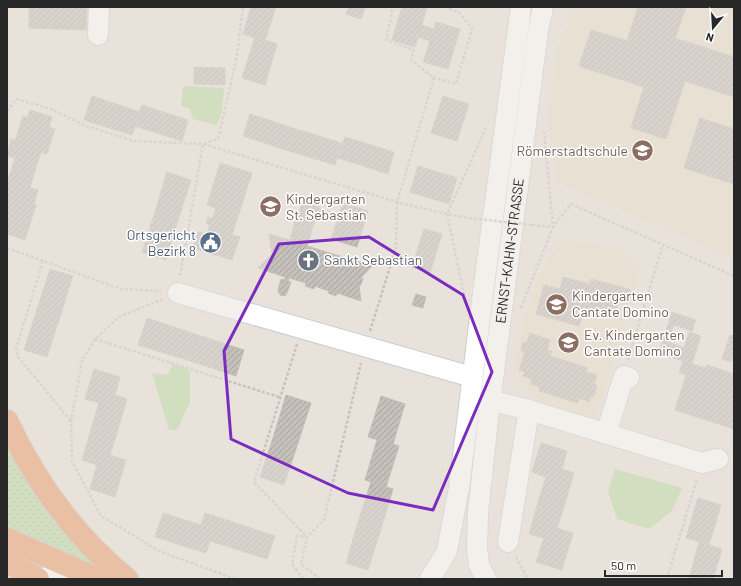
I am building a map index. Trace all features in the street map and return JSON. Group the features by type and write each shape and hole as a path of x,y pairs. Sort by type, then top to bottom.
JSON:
{"highway":[{"path":"7,421 30,467 59,511 93,550 127,579"},
{"path":"7,539 96,578"},
{"path":"7,562 32,577"}],"street":[{"path":"98,35 99,7"},
{"name":"ERNST-KAHN-STRASSE","path":"437,574 447,551 459,488 472,377 521,7"},
{"name":"ERNST-KAHN-STRASSE","path":"480,574 477,549 478,513 490,400 538,31 543,7"},
{"path":"178,293 302,329 366,341 472,377"},
{"path":"606,434 626,377"},
{"path":"490,400 529,410 606,434 710,461"},
{"path":"508,542 529,410"},
{"path":"30,550 32,577 62,575 96,578"}],"path":[{"path":"203,144 218,139 236,61 243,7"},
{"path":"393,7 386,40 414,50 411,60 433,77 456,84 472,29 460,13 445,7"},
{"path":"320,579 301,564 307,537 324,520 366,341 396,248 398,202 433,77"},
{"path":"7,111 17,99 51,109 86,126 134,141 203,144 398,202 447,214 469,218 553,227"},
{"path":"465,300 447,214 488,123"},
{"path":"544,127 553,227"},
{"path":"178,293 203,144"},
{"path":"519,312 553,227 571,204 734,276"},
{"path":"626,377 664,244"},
{"path":"7,248 121,288 178,293"},
{"path":"42,261 16,349 18,357 71,421"},
{"path":"178,293 119,317 95,340 82,361 71,421 72,461 100,516 159,551 236,579"},
{"path":"302,329 279,397 254,482 307,537"},
{"path":"95,340 279,397"},
{"path":"670,579 668,575 710,461"},
{"path":"303,579 292,564 297,536 307,537"},
{"path":"508,542 528,579"}],"highlighted area":[{"path":"369,237 463,295 492,372 433,510 348,493 231,439 224,351 279,244"}],"shaded area":[{"name":"Römerstadtschule","path":"576,7 734,7 734,258 557,182 548,120 557,49"},
{"name":"Ev. Kindergarten Cantate Domino","path":"561,238 620,250 640,271 596,421 536,399 524,385 514,367 524,320 539,276"}],"green space":[{"path":"183,86 224,88 222,111 217,125 193,119 190,109 181,106"},
{"path":"173,364 190,370 190,402 177,430 169,430 152,373 168,375"},
{"path":"7,439 118,576 7,528"},
{"path":"615,469 682,488 672,511 649,529 617,519 608,491"}],"building":[{"path":"29,7 87,7 86,30 29,28"},
{"path":"251,7 276,7 265,41 243,34"},
{"path":"349,7 365,7 361,19 346,14"},
{"path":"402,7 427,7 422,25 434,29 436,22 460,29 448,69 423,62 430,41 418,37 415,47 392,40"},
{"path":"638,7 686,7 675,38 734,57 734,97 685,81 666,139 631,128 644,87 579,66 591,30 627,41"},
{"path":"255,37 277,44 265,85 242,78"},
{"path":"194,67 225,68 225,85 194,84"},
{"path":"92,96 140,112 132,135 84,120"},
{"path":"443,96 469,104 457,141 431,133"},
{"path":"142,105 188,120 182,141 135,126"},
{"path":"30,110 52,117 49,127 55,129 47,154 41,152 34,174 12,167 15,158 7,156 11,139 15,141 23,116 27,118"},
{"path":"250,114 296,129 289,151 243,136"},
{"path":"700,118 734,129 734,184 684,168"},
{"path":"296,129 342,143 335,165 289,151"},
{"path":"345,137 394,152 388,174 338,158"},
{"path":"220,163 252,173 232,235 240,237 232,260 193,248 198,232 207,234 210,225 206,224 208,217 212,219 216,208 207,205"},
{"path":"418,166 457,178 449,204 410,192"},
{"path":"12,167 34,174 30,188 38,190 34,204 36,205 25,240 7,234 7,177 9,177"},
{"path":"167,172 191,180 178,220 155,212"},
{"path":"303,201 320,207 312,229 310,230 294,225"},
{"path":"343,203 368,211 357,247 331,239"},
{"path":"320,209 339,215 338,220 318,214"},
{"path":"155,212 178,220 166,260 142,252"},
{"name":"Sankt Sebastian","path":"294,225 312,231 307,246 372,266 361,278 363,279 359,286 361,301 337,293 336,296 328,293 329,291 315,286 314,289 305,286 306,283 289,278 288,281 291,282 287,293 285,296 280,295 278,290 281,279 285,280 285,277 258,268 272,254 269,234 290,240"},
{"path":"424,229 442,234 430,273 412,267"},
{"path":"50,269 73,276 60,317 37,309"},
{"path":"563,277 589,284 591,279 631,290 628,303 619,301 614,316 584,308 579,326 536,314 544,285 560,289"},
{"path":"416,294 426,297 423,308 412,305"},
{"path":"37,309 60,317 47,357 24,350"},
{"path":"672,312 696,320 692,331 674,325 668,342 684,348 689,332 701,336 692,364 659,353"},
{"path":"147,318 195,334 187,360 138,345"},
{"path":"530,333 550,340 547,350 552,351 550,356 588,368 586,372 597,375 594,384 597,385 594,396 591,396 589,402 579,398 578,403 539,391 540,387 530,384 532,379 523,376 525,372 519,370 525,352 521,351 523,342 527,343"},
{"path":"195,334 244,350 236,376 187,360"},
{"path":"730,335 734,336 734,358 733,357 731,362 722,359"},
{"path":"683,361 706,368 707,365 734,374 732,389 734,390 734,429 675,410 686,375 679,372"},
{"path":"94,369 120,377 115,395 127,399 117,433 92,426 99,403 85,399"},
{"path":"286,395 311,403 297,446 273,438"},
{"path":"381,396 405,404 393,444 368,437"},
{"path":"92,426 117,433 110,455 126,460 115,497 90,489 97,465 82,460"},
{"path":"273,438 297,446 284,485 260,477"},
{"path":"377,440 399,446 386,487 365,480"},
{"path":"541,443 567,451 562,469 574,473 564,507 539,499 546,477 532,472"},
{"path":"371,482 393,489 381,529 358,522"},
{"path":"698,498 721,505 709,545 686,538"},
{"path":"539,499 564,507 557,528 573,533 562,570 536,562 544,538 529,534"},
{"path":"163,513 201,525 205,513 275,536 267,559 210,541 206,553 155,537"},
{"path":"358,522 381,529 368,570 346,563"},
{"path":"699,542 722,549 713,579 689,579"}],"place":[{"name":"Römerstadtschule","path":"643,151"},
{"name":"Kindergarten St. Sebastian","path":"270,207"},
{"name":"Ortsgericht Bezirk 8","path":"211,243"},
{"name":"Sankt Sebastian","path":"309,260"},
{"name":"Kindergarten Cantate Domino","path":"556,304"},
{"name":"Ev. Kindergarten Cantate Domino","path":"569,343"}]}
